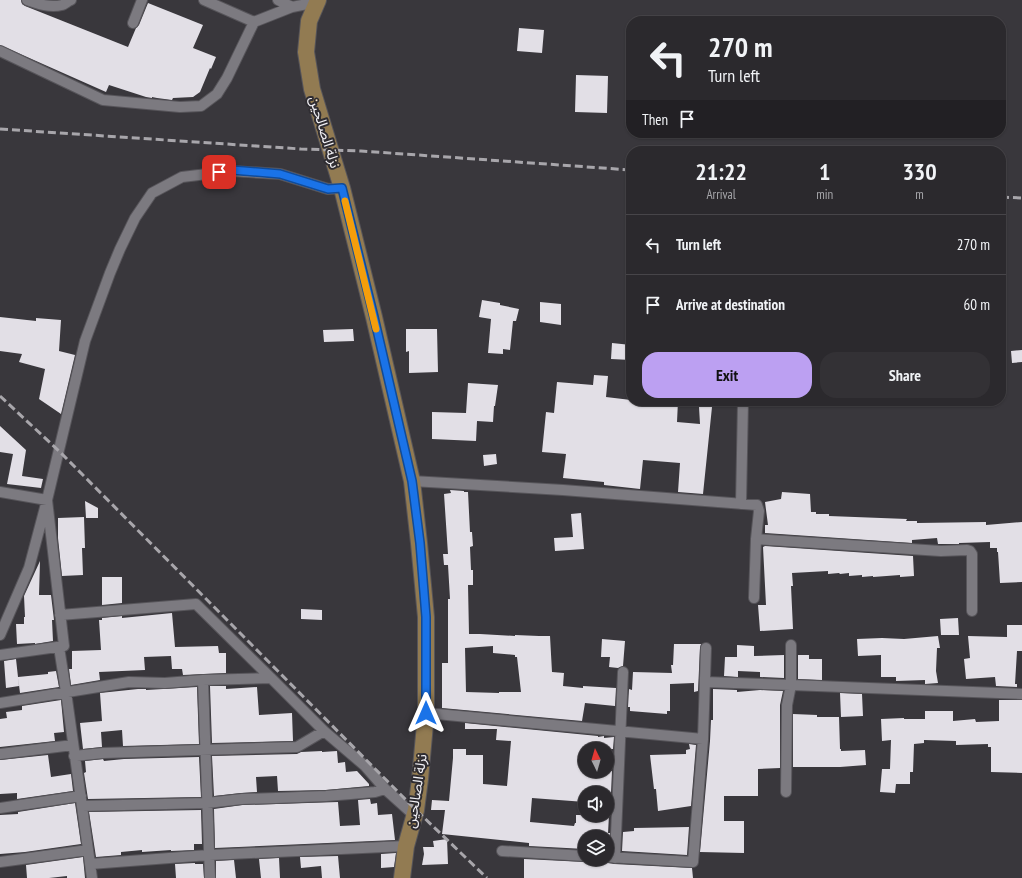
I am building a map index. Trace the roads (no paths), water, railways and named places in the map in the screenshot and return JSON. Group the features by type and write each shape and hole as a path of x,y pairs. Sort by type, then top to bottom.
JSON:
{"main road":[{"name":"نزلة الصالحين","path":"318,1 310,21 306,52 312,89 342,188 374,317 412,481 420,543 426,617 426,713 415,816 406,846 402,878"}],"street":[{"path":"26,0 39,5 50,6 62,4 71,0"},
{"path":"133,23 142,0"},
{"path":"204,0 254,22"},
{"path":"278,0 292,7"},
{"path":"0,51 103,100 180,107 201,106 217,94 227,78 254,22 292,7 318,1"},
{"path":"0,635 29,568 85,341 120,249 135,218 152,192 182,177 232,170 280,174 328,189 342,188"},
{"path":"741,504 743,406"},
{"path":"412,481 563,490 757,505 759,510 756,539 754,598"},
{"path":"0,492 47,500"},
{"path":"0,655 64,646 47,500"},
{"path":"756,539 970,551 972,554 972,611"},
{"path":"60,615 196,604 324,731 364,766 385,789 415,816"},
{"path":"786,792 787,706 791,685 791,645"},
{"path":"59,647 92,878"},
{"path":"614,858 693,862 703,739 706,648"},
{"path":"613,830 623,672"},
{"path":"0,703 129,682 165,683 203,680 271,678"},
{"path":"203,680 210,878"},
{"path":"705,682 1022,694"},
{"path":"426,713 703,739"},
{"path":"74,756 102,753 297,747 324,731"},
{"path":"0,754 73,745"},
{"path":"0,808 81,801 207,803 262,798 326,796 375,792 385,789"},
{"path":"90,864 209,856 406,846"},
{"path":"0,862 88,850"},
{"path":"502,851 578,856"}],"railway":[{"path":"0,129 301,149 361,151 626,170"},
{"path":"1006,197 1022,198"},
{"path":"0,396 59,451 416,810 487,878"}]}
